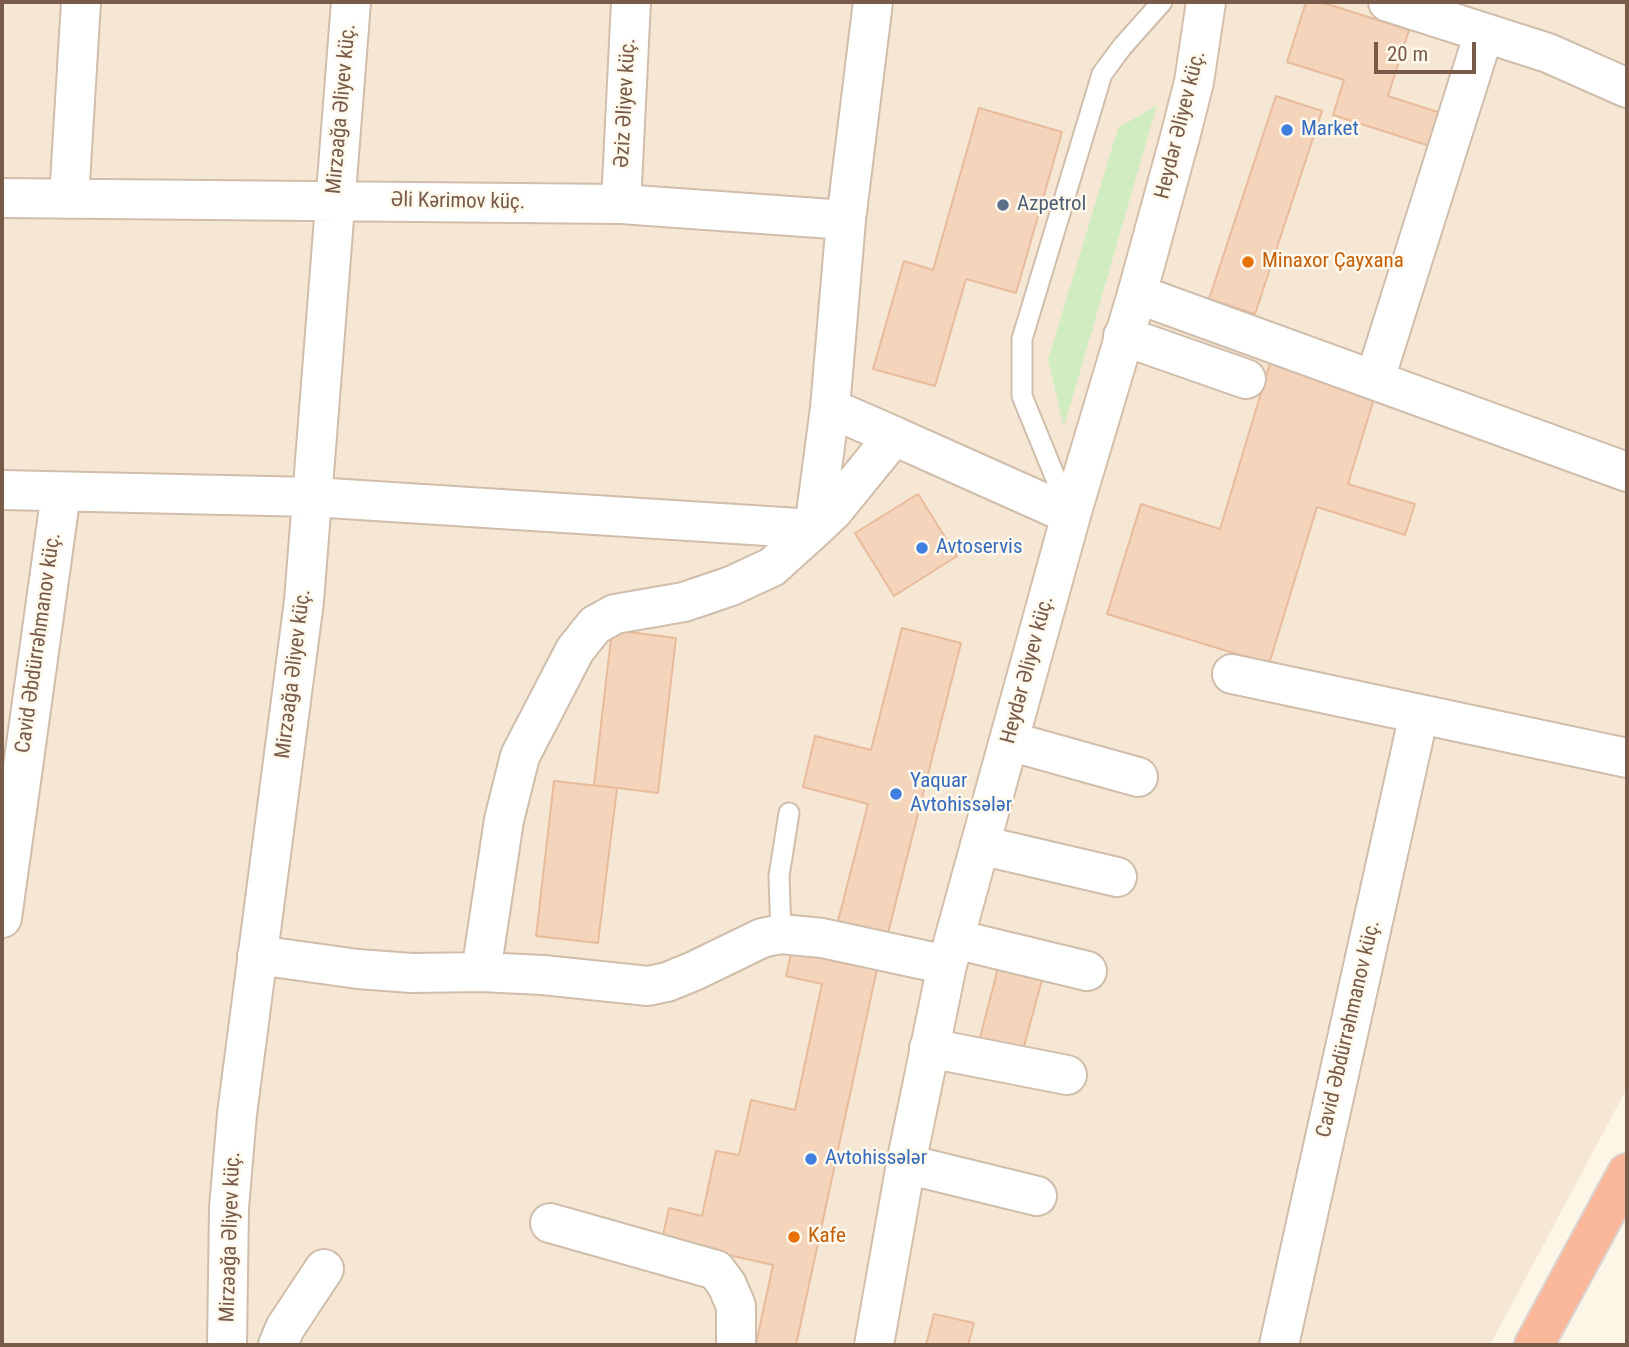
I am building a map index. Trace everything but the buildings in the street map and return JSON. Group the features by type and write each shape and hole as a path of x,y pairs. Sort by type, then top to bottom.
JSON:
{"highway":[{"path":"1534,1345 1627,1173"}],"street":[{"path":"69,199 81,2"},
{"name":"Mirzəağa Əliyev küç.","path":"227,1345 229,1208 237,1114 304,601 351,2"},
{"name":"Əziz Əliyev küç.","path":"621,204 631,2"},
{"path":"814,529 830,408 846,220 873,2"},
{"name":"Heydər Əliyev küç.","path":"874,1345 906,1164 951,952 1070,515 1137,294 1194,82 1206,2"},
{"path":"1388,2 1548,53 1627,88"},
{"path":"1375,379 1484,33"},
{"name":"Əli Kərimov küç.","path":"2,198 621,204 846,220"},
{"path":"1137,294 1626,467"},
{"path":"1123,336 1246,379"},
{"path":"830,408 1070,515"},
{"path":"481,972 505,820 520,756 575,650 595,625 615,614 684,602 731,586 772,566 833,511 894,436"},
{"path":"2,489 61,493 313,497 814,529"},
{"name":"Cavid Əbdürrəhmanov küç.","path":"2,918 61,493"},
{"path":"1232,674 1627,758"},
{"name":"Cavid Əbdürrəhmanov küç.","path":"1279,1345 1419,714"},
{"path":"1009,741 1138,777"},
{"path":"981,845 1117,877"},
{"path":"257,955 358,969 543,975 648,986 685,974 762,938 781,934 951,952 1087,971"},
{"path":"929,1048 1067,1075"},
{"path":"906,1164 1037,1196"},
{"path":"550,1223 716,1270 727,1285 736,1306 736,1345"},
{"path":"278,1345 285,1328 324,1269"}],"lane":[{"path":"1070,515 1022,397 1022,339 1102,74 1162,2"},
{"path":"781,934 779,876 789,813"}],"shaded area":[{"path":"2,2 1627,2 1627,1088 1490,1345 2,1345"}],"green space":[{"path":"1157,105 1064,427 1048,360 1118,128"}],"place":[{"name":"Market","path":"1287,130"},
{"name":"Azpetrol","path":"1003,205"},
{"name":"Minaxor Çayxana","path":"1248,262"},
{"name":"Avtoservis","path":"922,548"},
{"name":"Yaquar Avtohissələr","path":"896,794"},
{"name":"Avtohissələr","path":"811,1159"},
{"name":"Kafe","path":"794,1237"}]}
